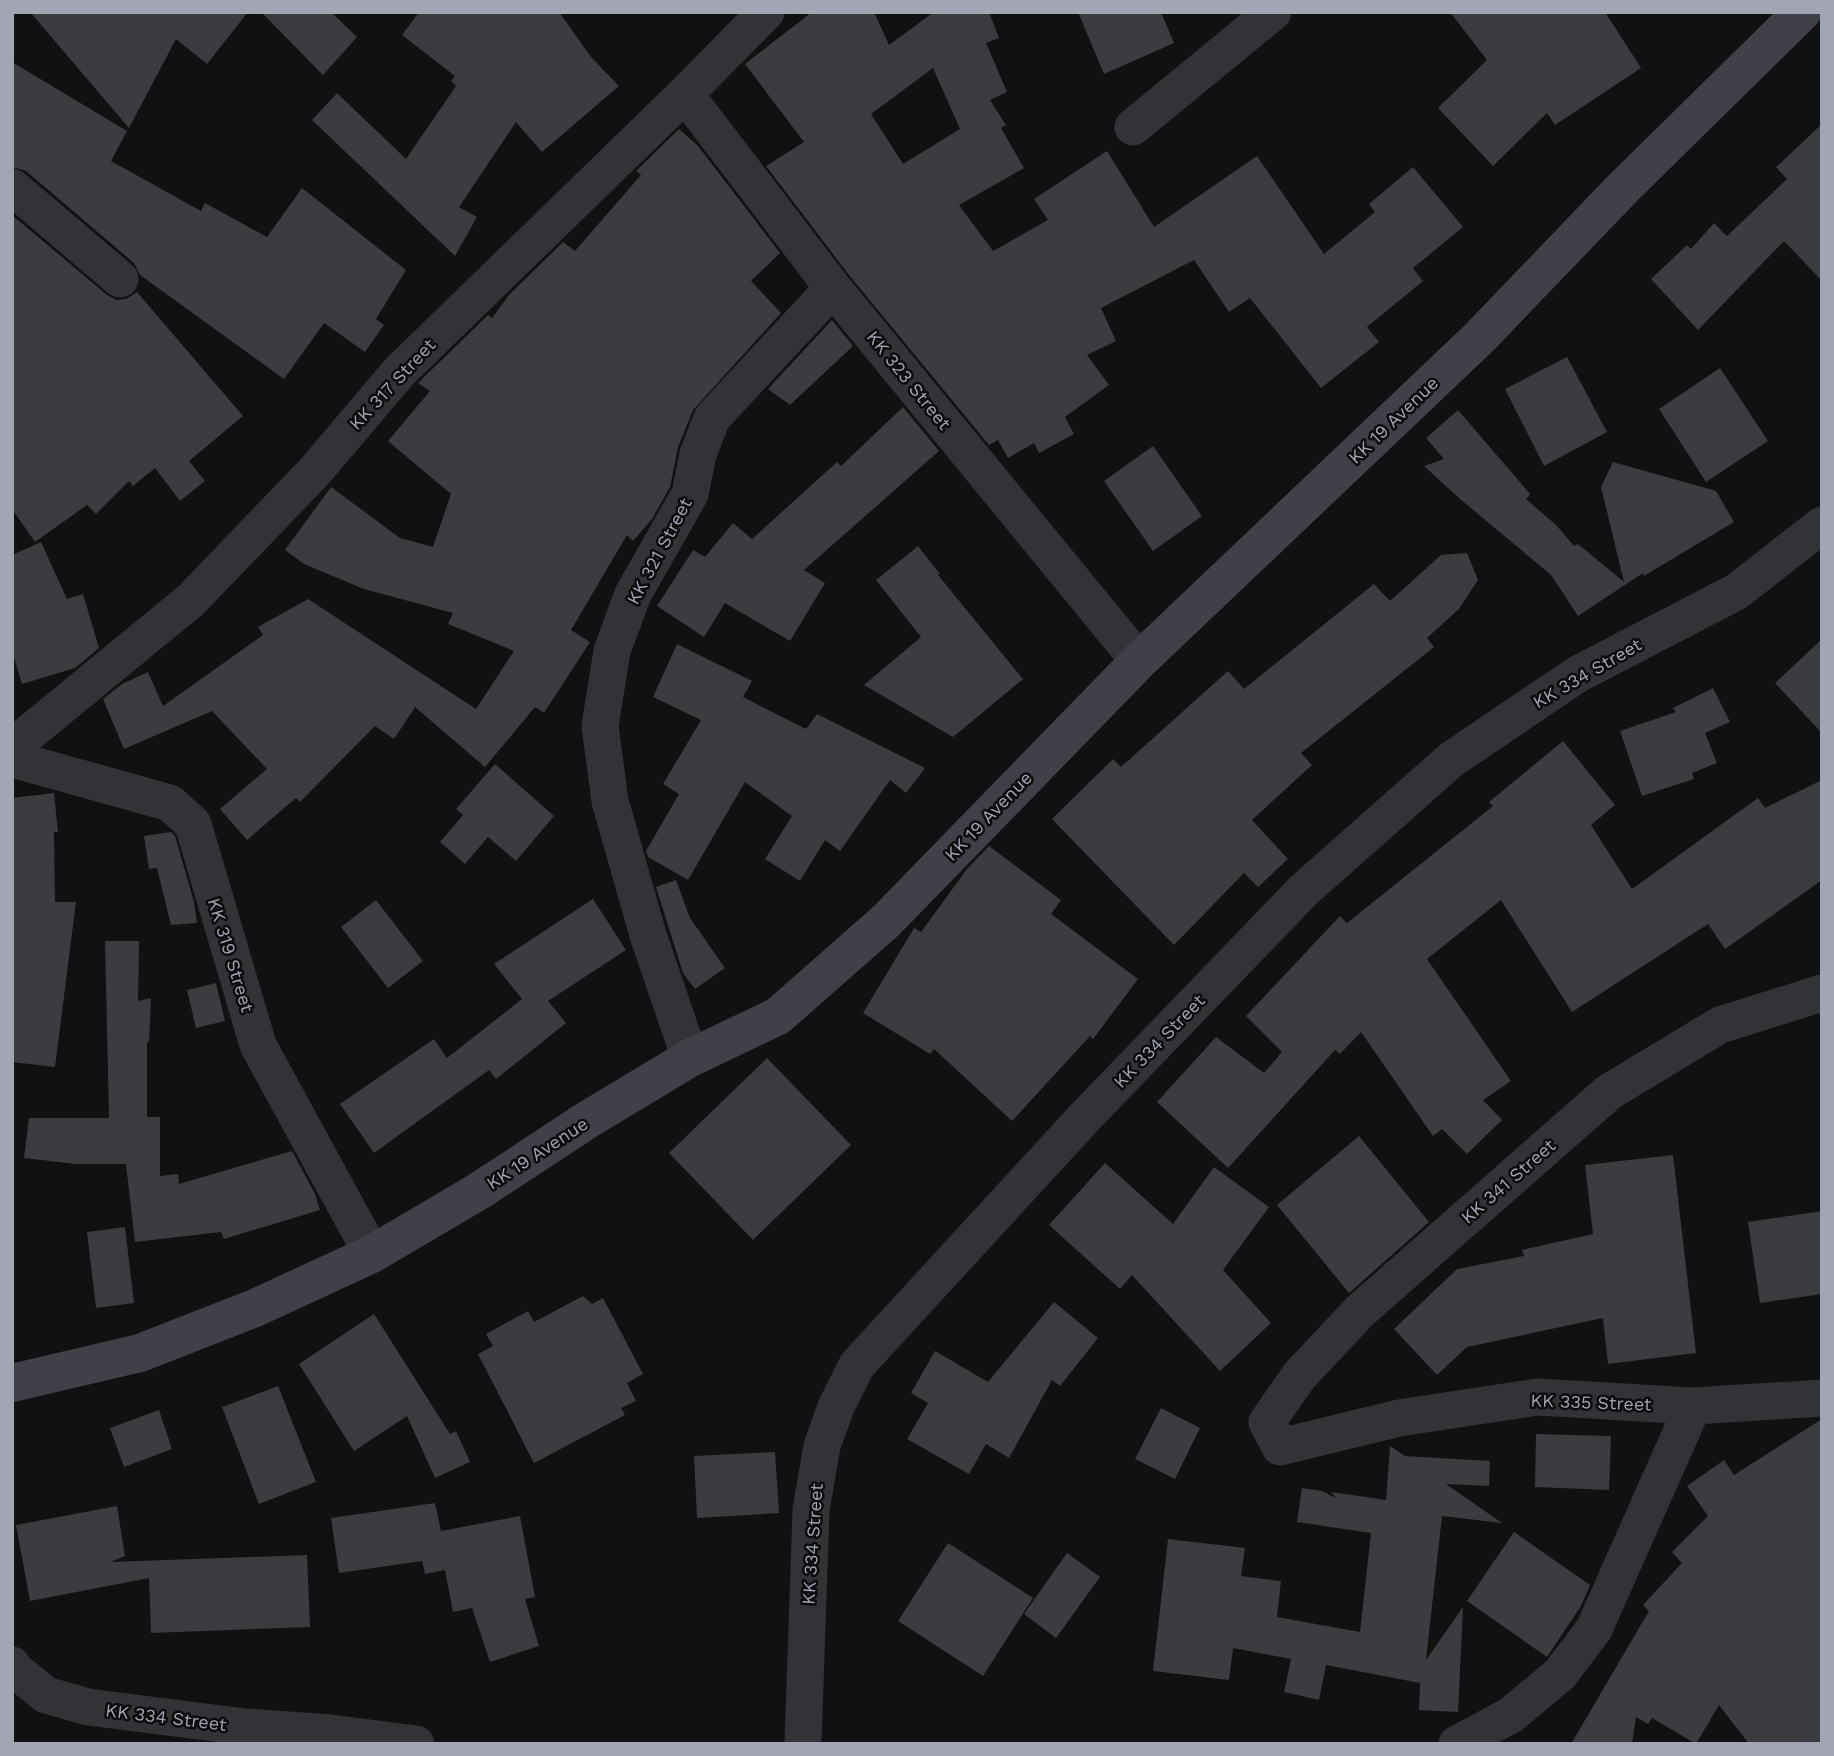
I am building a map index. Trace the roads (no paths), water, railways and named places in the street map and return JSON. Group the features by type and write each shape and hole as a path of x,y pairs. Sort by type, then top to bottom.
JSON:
{"street":[{"name":"KK 317 Street","path":"12,747 191,600 314,471 399,372 766,12"},
{"path":"1133,127 1273,12"},
{"name":"KK 19 Avenue","path":"12,1383 140,1353 255,1308 372,1254 479,1191 587,1120 690,1058 778,1016 886,921 1139,661 1480,337 1622,190 1802,12"},
{"name":"KK 323 Street","path":"685,94 833,288 1139,661"},
{"path":"12,187 120,279"},
{"name":"KK 321 Street","path":"690,1058 648,936 610,801 600,726 612,650 633,594 690,494 698,454 712,418 833,288"},
{"name":"KK 334 Street","path":"802,1743 811,1510 822,1446 836,1407 857,1365 1084,1118 1304,890 1452,759 1577,674 1735,592 1822,525"},
{"name":"KK 319 Street","path":"12,759 170,803 193,824 258,1045 372,1254"},
{"name":"KK 341 Street","path":"1280,1447 1267,1422 1299,1376 1360,1311 1609,1092 1720,1025 1822,993"},
{"name":"KK 335 Street","path":"1280,1447 1399,1418 1538,1397 1693,1406 1822,1398"},
{"path":"1457,1744 1511,1715 1560,1674 1594,1629 1693,1406"},
{"name":"KK 334 Street","path":"12,1665 46,1695 88,1707 245,1727 331,1733 416,1744"}]}
